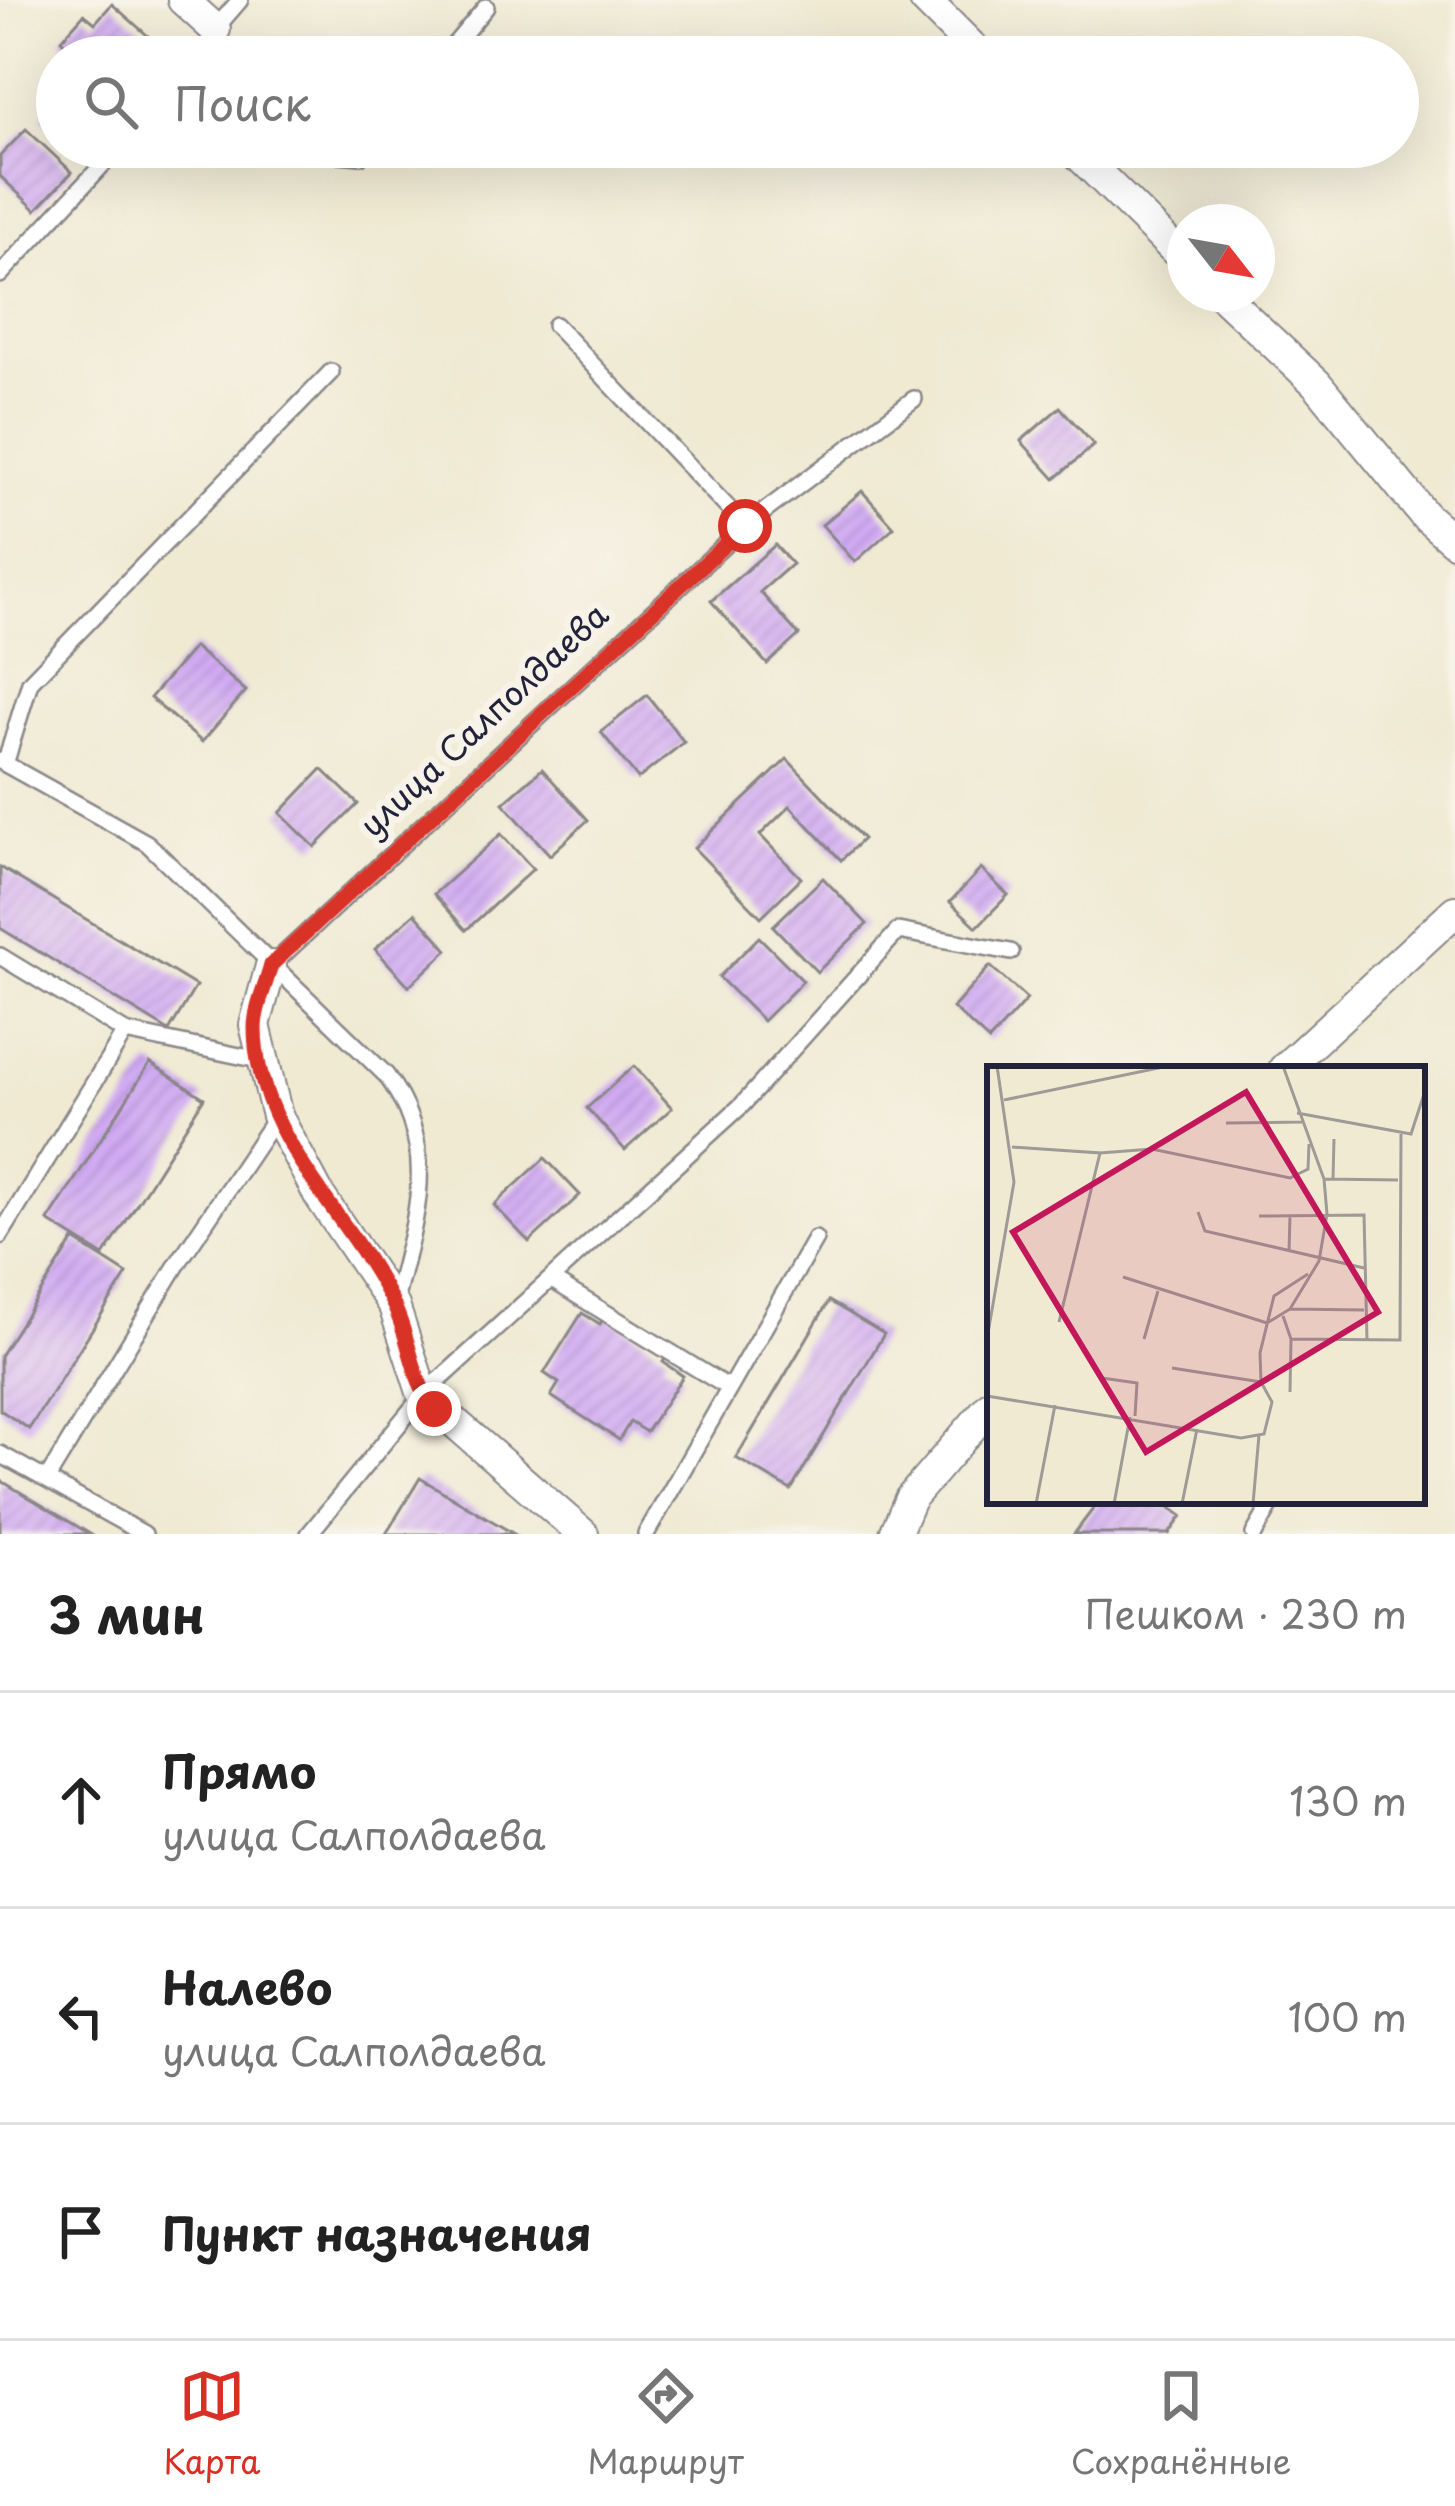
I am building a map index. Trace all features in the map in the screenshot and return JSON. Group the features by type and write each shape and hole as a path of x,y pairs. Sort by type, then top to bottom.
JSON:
{"street":[{"path":"184,0 201,36"},
{"path":"925,0 961,36"},
{"path":"1092,168 1167,242"},
{"path":"1240,312 1317,384 1425,516 1455,542"},
{"path":"1286,1066 1455,911"},
{"path":"271,965 255,1025 277,1116 320,1195 394,1306 429,1402 583,1534"},
{"path":"896,1534 910,1499 987,1409"}],"lane":[{"path":"216,36 240,0"},
{"path":"462,36 486,7"},
{"path":"0,275 99,168"},
{"path":"555,325 745,526"},
{"path":"331,372 30,682 3,761 147,843 386,1076 411,1110 422,1168 394,1306"},
{"name":"улица Салполдаева","path":"271,965 745,526 914,399"},
{"path":"309,1534 429,1402 552,1280 742,1105 898,931 1011,952"},
{"path":"0,956 125,1032 260,1060"},
{"path":"0,1237 125,1032"},
{"path":"47,1479 178,1263 277,1116"},
{"path":"646,1534 814,1239"},
{"path":"552,1280 729,1388"},
{"path":"0,1454 144,1534"},
{"path":"1254,1534 1271,1504"}],"building":[{"path":"112,4 148,36 65,36 84,14 95,23"},
{"path":"26,129 36,138 36,168 72,172 36,210 0,176 0,156"},
{"path":"1060,407 1094,445 1055,479 1021,441"},
{"path":"862,491 894,527 855,562 822,525"},
{"path":"775,545 792,564 760,592 799,635 767,664 711,601"},
{"path":"194,647 246,691 202,742 150,698"},
{"path":"647,695 684,742 638,779 601,732"},
{"path":"787,759 863,839 841,860 790,806 760,835 801,878 761,917 694,848"},
{"path":"322,769 358,804 315,847 280,813"},
{"path":"542,769 588,820 550,855 503,803"},
{"path":"501,834 533,869 466,930 434,894"},
{"path":"0,867 196,986 169,1031 0,928"},
{"path":"981,869 1008,895 977,927 950,902"},
{"path":"823,878 867,924 817,972 773,926"},
{"path":"415,913 448,950 409,986 375,949"},
{"path":"759,937 803,981 763,1021 719,977"},
{"path":"990,966 1027,999 989,1041 953,1008"},
{"path":"150,1063 204,1098 104,1256 48,1221"},
{"path":"634,1066 672,1108 625,1150 587,1108"},
{"path":"545,1158 580,1195 529,1242 494,1205"},
{"path":"74,1240 127,1274 29,1429 0,1410 0,1356"},
{"path":"829,1301 884,1334 791,1490 736,1458"},
{"path":"582,1313 600,1324 606,1315 667,1355 663,1362 683,1376 646,1432 630,1422 619,1440 551,1396 559,1383 544,1373"},
{"path":"420,1478 514,1534 386,1534"},
{"path":"0,1480 90,1534 0,1534"},
{"path":"1097,1504 1165,1504 1182,1516 1169,1534 1074,1534"}],"route":[{"path":"434,1409 424,1395 394,1306 320,1195 277,1116 255,1025 271,965 745,526"}]}
